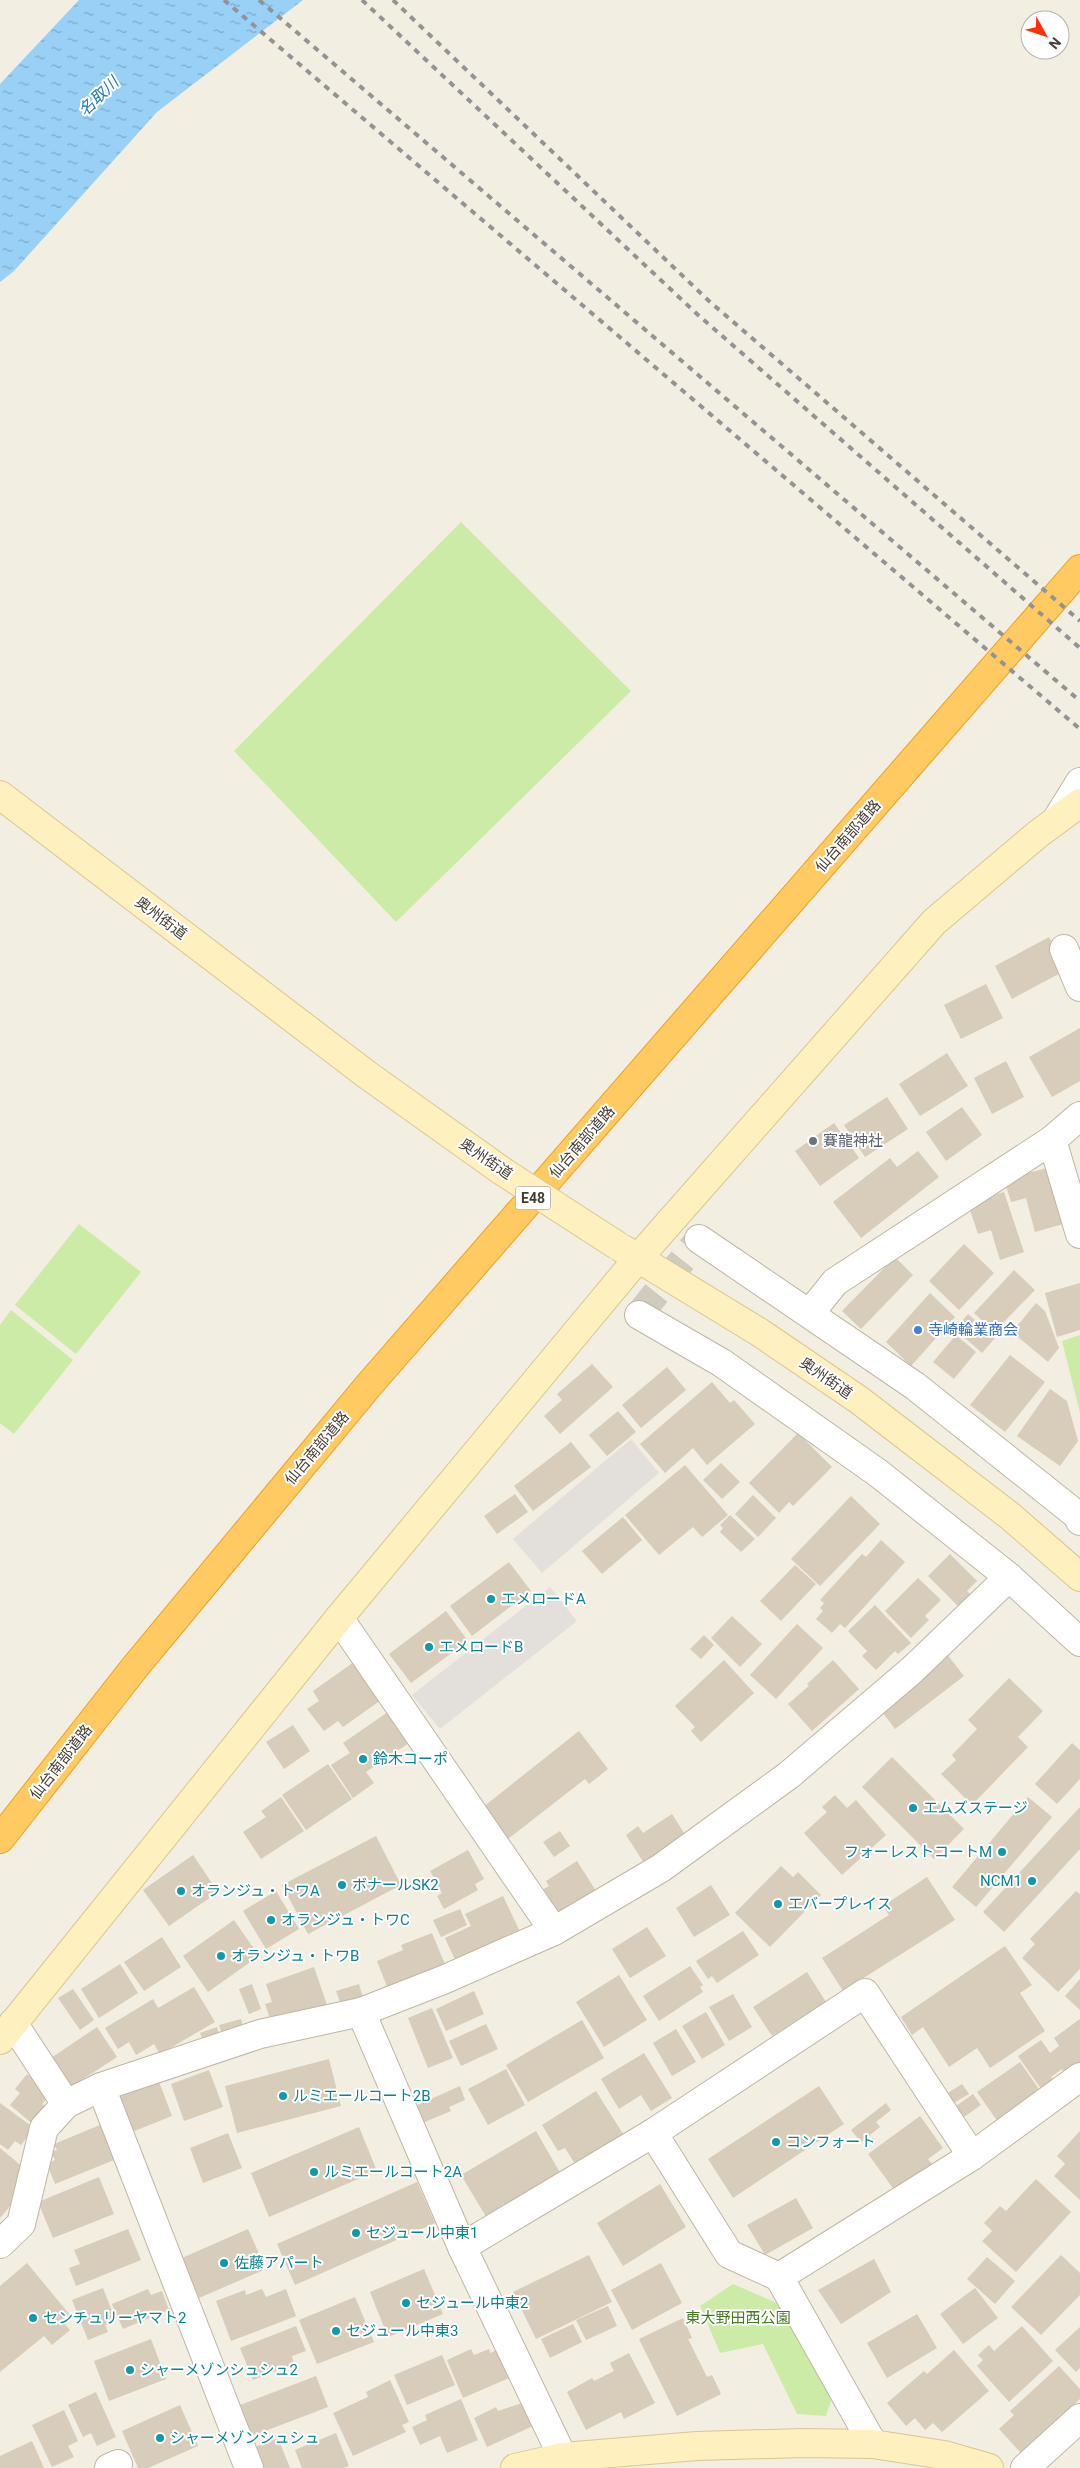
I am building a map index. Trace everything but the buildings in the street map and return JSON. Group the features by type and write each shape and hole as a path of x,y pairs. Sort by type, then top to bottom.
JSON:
{"highway":[{"name":"仙台南部道路","path":"0,1839 135,1667 369,1385 1080,569"}],"street":[{"path":"1057,819 1080,782"},
{"name":"奥州街道","path":"0,795 424,1116 502,1171 628,1252 759,1332 858,1400 1010,1516 1078,1571"},
{"path":"66,2104 6,2032 339,1618 628,1252 934,922 1057,819 1080,803"},
{"path":"1064,949 1080,987"},
{"path":"810,1314 835,1282 1052,1140 1080,1116"},
{"path":"1052,1140 1080,1234"},
{"path":"699,1239 915,1386 1077,1515 1080,1521"},
{"path":"639,1315 730,1368 878,1473 1009,1577 1080,1642"},
{"path":"0,2244 21,2224 44,2128 66,2104 101,2087 260,2034 361,2012 443,1980 554,1931 661,1868 789,1775 912,1670 1009,1577"},
{"path":"339,1618 554,1931"},
{"path":"462,2247 653,2133 865,1993 972,2156"},
{"path":"361,2012 462,2247 565,2462"},
{"path":"779,2277 972,2156 1080,2077"},
{"path":"101,2087 249,2468"},
{"path":"653,2133 728,2254 779,2277 873,2444"},
{"path":"1025,2468 1080,2418"},
{"path":"515,2468 698,2446 803,2443 873,2444 944,2455 989,2468"}],"green space":[{"path":"461,522 631,691 396,922 234,751"},
{"path":"79,1224 141,1272 76,1354 15,1305"},
{"path":"11,1310 73,1360 14,1434 0,1423 0,1325"},
{"path":"1080,1335 1080,1413 1062,1341"},
{"name":"東大野田西公園","path":"733,2284 779,2304 832,2398 826,2416 797,2414 763,2344 720,2353 700,2306"}],"shaded area":[{"path":"631,1439 659,1473 542,1573 513,1539"},
{"path":"550,1587 577,1621 440,1729 412,1695"}],"water":[{"name":"名取川","path":"79,0 303,0 157,112 14,271 0,282 0,84"}],"tunnel":[{"path":"639,1315 699,1239"}],"railway":[{"path":"224,0 1080,729"},
{"path":"259,0 1080,701"},
{"path":"362,0 697,314 1080,648"},
{"path":"393,0 709,301 1080,621"}],"place":[{"name":"賽龍神社","path":"813,1141"},
{"name":"寺崎輪業商会","path":"918,1330"},
{"name":"エメロードA","path":"491,1599"},
{"name":"エメロードB","path":"429,1647"},
{"name":"鈴木コーポ","path":"363,1759"},
{"name":"エムズステージ","path":"913,1808"},
{"name":"フォーレストコートM","path":"1002,1852"},
{"name":"NCM1","path":"1032,1881"},
{"name":"ボナールSK2","path":"342,1885"},
{"name":"オランジュ・トワA","path":"181,1891"},
{"name":"エバープレイス","path":"778,1904"},
{"name":"オランジュ・トワC","path":"271,1920"},
{"name":"オランジュ・トワB","path":"221,1956"},
{"name":"ルミエールコート2B","path":"283,2096"},
{"name":"コンフォート","path":"776,2142"},
{"name":"ルミエールコート2A","path":"314,2172"},
{"name":"セジュール中東1","path":"356,2233"},
{"name":"佐藤アパート","path":"224,2263"},
{"name":"セジュール中東2","path":"406,2303"},
{"name":"センチュリーヤマト2","path":"33,2318"},
{"name":"セジュール中東3","path":"336,2331"},
{"name":"シャーメゾンシュシュ2","path":"130,2370"},
{"name":"シャーメゾンシュシュ","path":"160,2438"}]}
